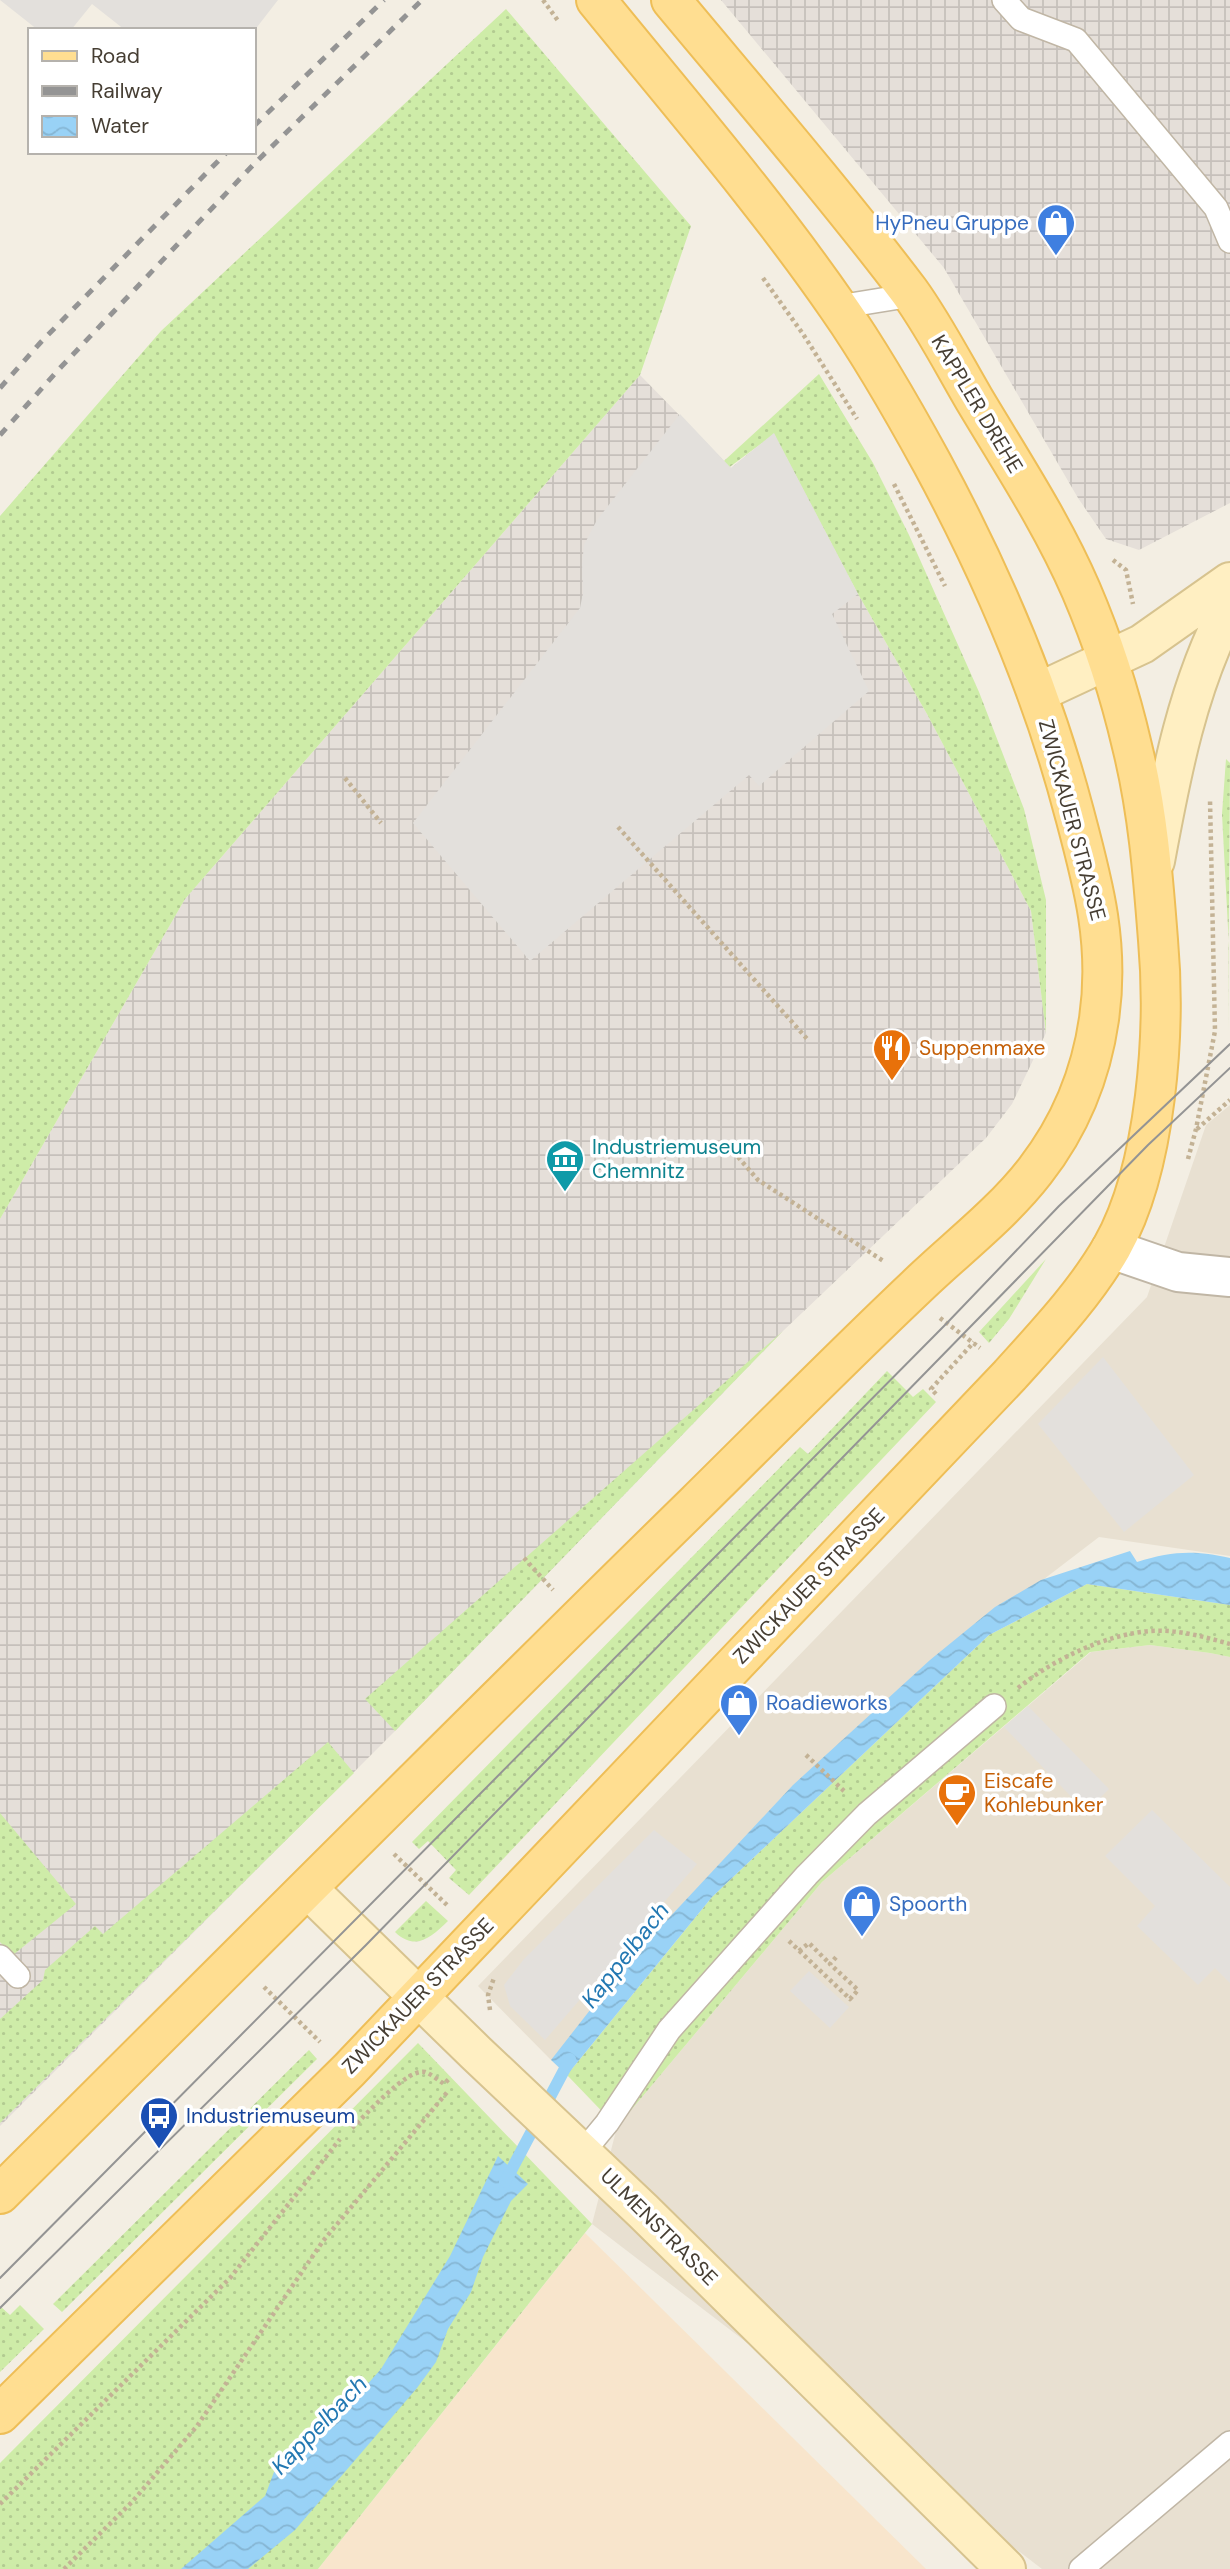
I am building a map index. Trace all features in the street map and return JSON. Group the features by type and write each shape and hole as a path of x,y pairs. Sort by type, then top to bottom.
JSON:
{"main road":[{"path":"596,0 762,203 838,307 888,383 957,511 1010,624 1037,693"},
{"name":"KAPPLER DREHE","path":"671,0 776,125 912,295 1030,492 1081,590 1106,661 1132,743 1140,779 1153,875"},
{"name":"ZWICKAUER STRASSE","path":"0,2194 607,1590 913,1290 1008,1201 1033,1173 1075,1107 1088,1072 1099,1020 1103,974 1102,936 1096,900 1063,771 1037,693"},
{"name":"ZWICKAUER STRASSE","path":"0,2414 349,2070 1010,1375 1067,1311 1111,1249 1125,1221 1147,1145 1162,988 1153,875"}],"street":[{"name":"ZWICKAUER STRASSE","path":"1037,693 1142,644 1230,582"},
{"name":"ZWICKAUER STRASSE","path":"1153,875 1170,778 1183,732 1201,670 1230,606"},
{"path":"1111,1249 1178,1272 1230,1277"},
{"name":"ULMENSTRASSE","path":"309,1888 572,2142 1006,2569"}],"lane":[{"path":"1004,0 1021,19 1076,40 1216,208 1230,241"},
{"path":"838,307 912,295"},
{"path":"572,2142 607,2123 669,2030 807,1875 867,1814 994,1706"},
{"path":"0,1958 18,1976"},
{"path":"1081,2569 1230,2443"}],"path":[{"path":"543,0 563,27"},
{"path":"758,270 861,425"},
{"path":"894,484 948,592"},
{"path":"345,778 381,823"},
{"path":"618,827 809,1041"},
{"path":"738,1157 758,1180 890,1266 946,1324 974,1342 1010,1375"},
{"path":"524,1558 556,1593"},
{"path":"994,1706 1062,1659 1112,1639 1151,1631 1198,1635 1230,1644"},
{"path":"806,1755 867,1814"},
{"path":"368,1829 477,1934"},
{"path":"809,1942 830,1964 858,1990 850,1999 799,1951 809,1942"},
{"path":"830,1964 838,1955"},
{"path":"237,1960 381,2102"},
{"path":"351,2129 404,2078 416,2072 426,2072 444,2084 452,2076"},
{"path":"64,2569 132,2502 197,2426 323,2241 449,2090"},
{"path":"0,2504 230,2278 341,2138"}],"shaded area":[{"path":"0,0 278,0 256,28 122,28 92,4 73,28 35,28"},
{"path":"721,0 1230,0 1230,503 1139,550 1106,539 1078,498 944,268"},
{"path":"640,375 731,468 774,433 858,594 927,714 1031,911 1046,1033 1012,1104 986,1138 783,1331 395,1731 0,2126 0,1219 185,899"},
{"path":"680,414 731,468 774,433 858,594 832,614 869,691 759,786 749,775 530,961 413,823 580,608 584,545 597,520"},
{"path":"1230,1105 1230,1556 1099,1537 971,1635 551,2060 478,1986 1147,1297 1206,1125"},
{"path":"1103,1357 1194,1475 1124,1532 1038,1424"},
{"path":"1150,1645 1230,1657 1230,2569 1042,2569 592,2224 617,2127 822,1882 1091,1652"},
{"path":"1028,1706 1109,1789 1086,1812 1004,1727"},
{"path":"1152,1810 1230,1887 1230,1983 1215,1968 1198,1985 1137,1926 1155,1906 1105,1856"},
{"path":"654,1830 697,1864 545,2040 510,2006 504,1985 524,1959"},
{"path":"809,1971 849,2007 830,2028 790,1991"},
{"path":"585,2233 926,2569 318,2569"}],"green space":[{"path":"506,9 691,226 640,375 185,899 0,1219 0,516 161,331"},
{"path":"819,374 873,463 909,535 979,692 1024,809 1046,900 1046,1033 1031,911 774,434 665,515"},
{"path":"1226,759 1230,763 1229,941 1222,814"},
{"path":"1046,1259 1009,1319 989,1343 979,1332"},
{"path":"783,1331 395,1731 365,1699"},
{"path":"887,1371 913,1397 923,1389 936,1402 469,1895 449,1878 456,1870 428,1841 419,1849 412,1842 800,1447 808,1454"},
{"path":"1087,1584 1230,1605 1230,1657 1150,1645 1090,1652 822,1882 617,2127 567,2075 712,1897 989,1635"},
{"path":"328,1742 354,1773 0,2123 0,2019 43,1980 45,1970 95,1926 103,1934"},
{"path":"0,1813 76,1904 13,1955 0,1942"},
{"path":"426,1901 448,1921 429,1937 417,1942 403,1938 395,1932"},
{"path":"418,2043 592,2224 318,2569 0,2569 0,2463"},
{"path":"309,2050 317,2059 62,2312 53,2304"},
{"path":"20,2305 44,2329 0,2372 0,2306 10,2315"}],"water":[{"path":"1130,1551 1137,1562 1183,1553 1230,1558 1230,1605 1087,1584 989,1635 712,1897 567,2075 551,2060 626,1964 793,1785 930,1660 995,1607 1041,1580"},
{"path":"498,2156 528,2184 511,2201 483,2257 471,2292 448,2329 436,2362 417,2388 295,2530 248,2569 181,2569 265,2496 274,2472 306,2453 381,2369 450,2256"}],"waterway":[{"name":"Kappelbach","path":"505,2182 570,2059"}],"tram line":[{"path":"0,2278 946,1324 1059,1206 1230,1044"},
{"path":"0,2308 366,1945 1148,1145 1230,1068"}],"railway":[{"path":"256,124 384,0"},
{"path":"0,435 255,163 422,0"},
{"path":"0,388 41,342 225,154"}],"place":[{"name":"HyPneu Gruppe","path":"1056,257"},
{"name":"Suppenmaxe","path":"892,1082"},
{"name":"Industriemuseum Chemnitz","path":"565,1193"},
{"name":"Roadieworks","path":"739,1737"},
{"name":"Eiscafe Kohlebunker","path":"957,1827"},
{"name":"Spoorth","path":"862,1938"},
{"name":"Industriemuseum","path":"159,2150"}]}
